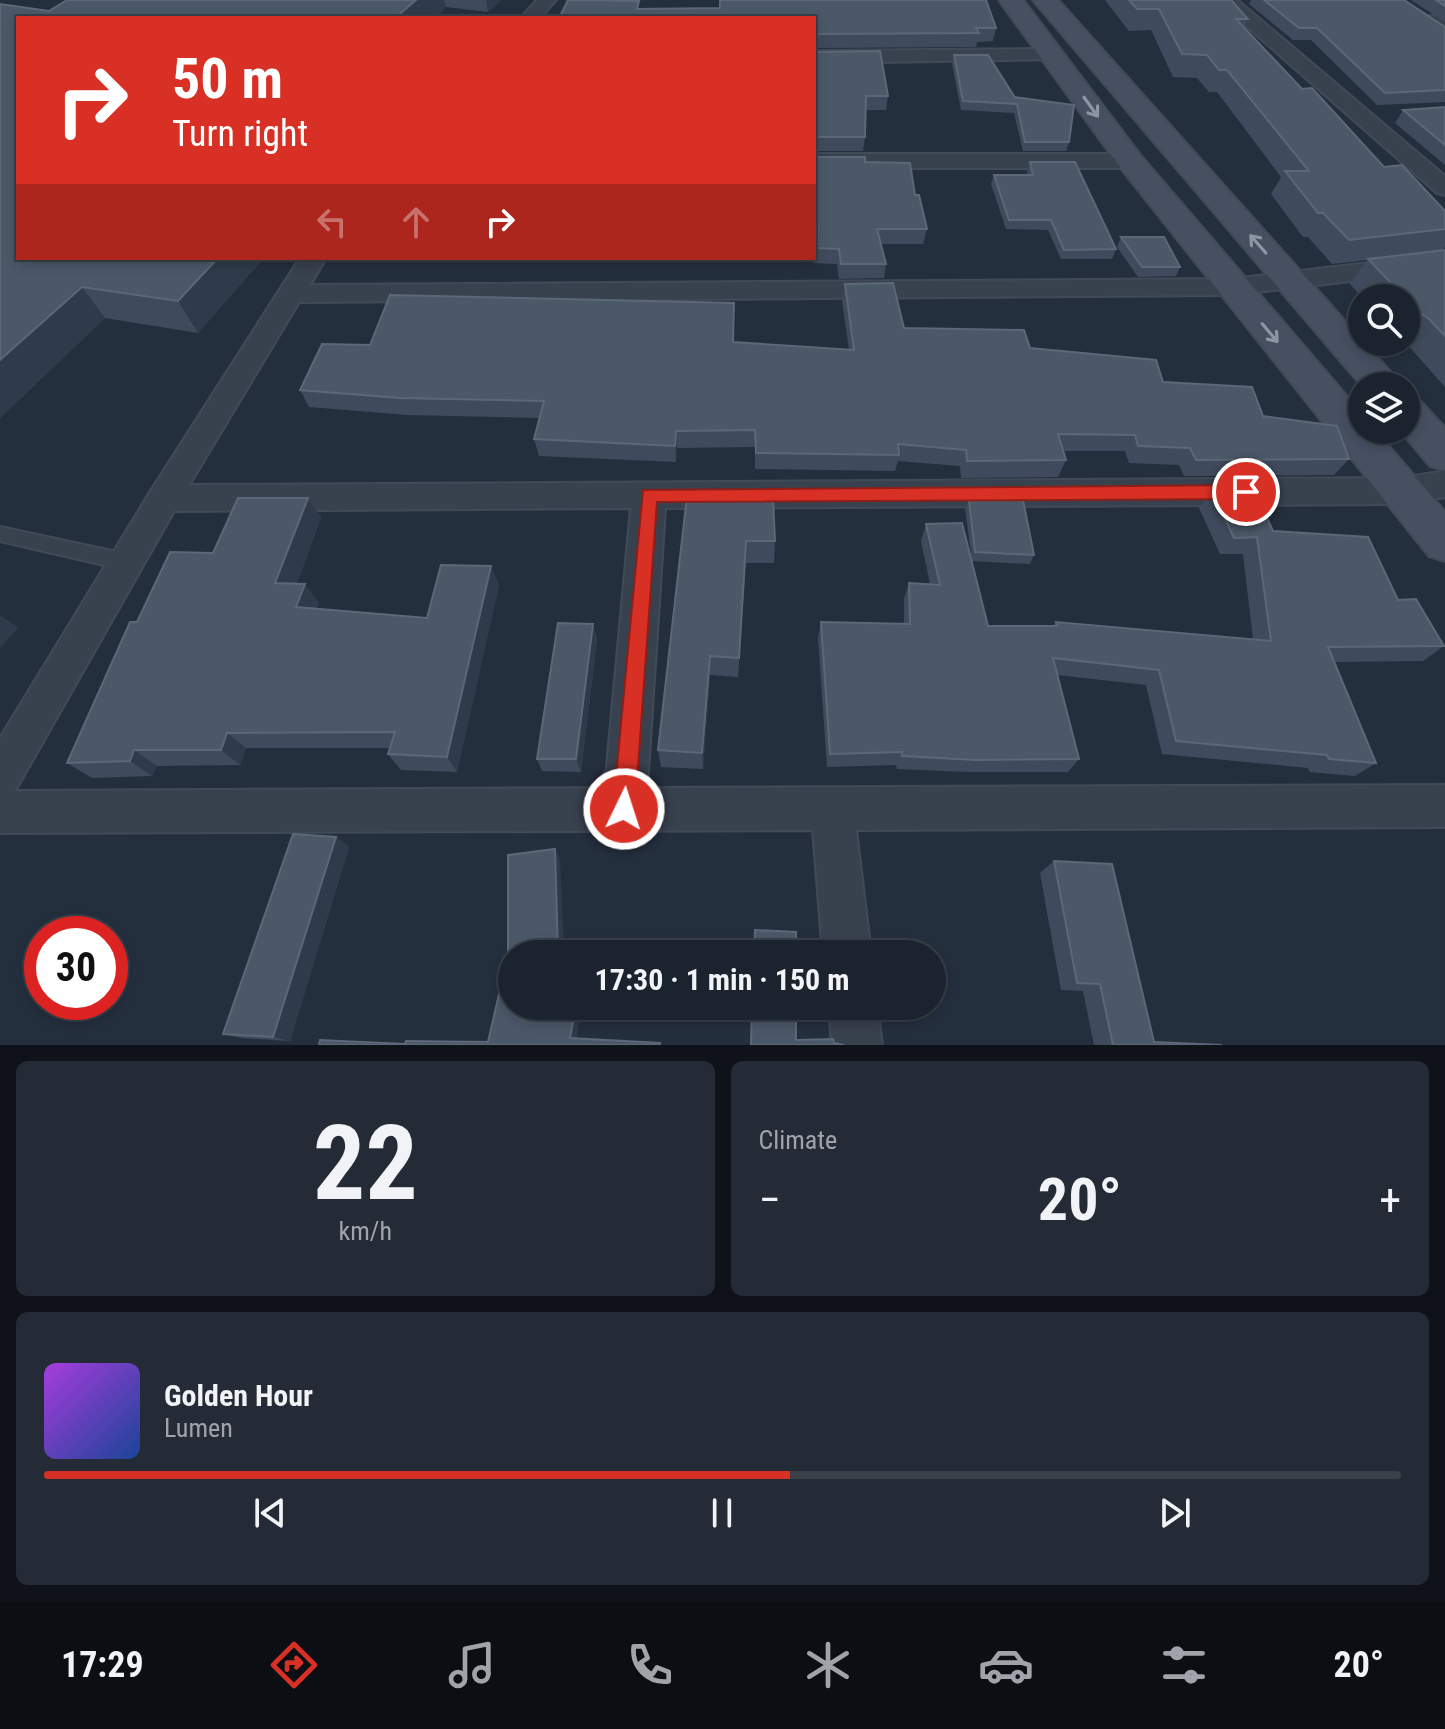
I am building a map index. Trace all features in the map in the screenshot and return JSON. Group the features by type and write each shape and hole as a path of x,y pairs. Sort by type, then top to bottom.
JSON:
{"street":[{"path":"532,16 547,0"},
{"path":"1011,0 1130,161 1445,543"},
{"path":"1044,0 1372,372"},
{"path":"1226,0 1445,188"},
{"path":"1429,19 1445,34"},
{"path":"816,57 1053,55"},
{"path":"1362,116 1390,114"},
{"path":"816,161 1130,161"},
{"path":"0,777 164,498 312,260"},
{"path":"288,294 1232,287 1445,262"},
{"path":"1420,427 1445,455"},
{"path":"164,498 1403,491 1445,484"},
{"path":"624,809 649,495"},
{"path":"0,812 1445,806"},
{"path":"832,808 846,940"},
{"path":"854,1020 857,1045"}],"lane":[{"path":"0,534 126,562"}],"building":[{"path":"67,0 416,0 397,16 16,16 16,260 216,260 178,301 82,287 0,360 0,4 49,11"},
{"path":"568,0 639,1 637,9 720,8 720,0 986,0 996,28 976,28 979,33 816,34 816,16 560,16"},
{"path":"1129,0 1231,0 1248,19 1236,19 1302,89 1312,88 1384,167 1402,165 1445,211 1445,229 1349,240 1323,213 1318,213 1285,171 1309,171 1227,70 1219,70 1207,55 1182,54 1159,9 1137,9"},
{"path":"1264,0 1404,0 1445,27 1445,90 1385,93 1317,28 1299,28"},
{"path":"880,51 888,96 866,96 865,137 816,137 816,52"},
{"path":"954,55 988,55 1016,99 1074,105 1069,142 1025,142 1017,104 963,101"},
{"path":"1445,107 1445,145 1403,110"},
{"path":"816,157 865,157 865,162 910,163 915,195 919,195 927,229 877,229 886,264 841,264 839,249 816,248"},
{"path":"1030,162 1075,162 1116,249 1064,250 1051,220 1009,220 994,175 1033,175"},
{"path":"1121,237 1164,237 1180,267 1142,267"},
{"path":"1445,250 1445,336 1420,314 1420,284 1392,284 1368,259"},
{"path":"893,283 904,328 1024,330 1030,348 1156,360 1163,382 1252,387 1263,416 1337,426 1349,459 1196,460 1190,448 1138,446 1135,435 1058,434 1066,460 967,461 966,450 898,444 899,455 756,453 755,430 676,431 675,446 534,439 544,401 400,398 300,390 322,344 370,345 390,295 734,303 733,342 854,350 845,284"},
{"path":"1212,491 1255,491 1273,531 1368,537 1398,600 1416,599 1444,646 1328,647 1376,763 1329,759 1327,755 1176,741 1159,670 1053,658 1079,759 976,760 902,756 902,752 830,754 821,622 910,624 909,583 940,585 926,524 962,523 988,626 1057,626 1056,622 1271,641 1257,537 1234,538"},
{"path":"687,496 773,499 775,541 746,541 739,658 710,656 702,753 658,750"},
{"path":"238,498 308,498 275,583 305,584 296,607 427,618 441,565 491,566 447,757 388,754 395,732 227,733 221,750 134,750 130,761 67,763 130,622 137,622 170,552 213,553"},
{"path":"1023,500 1034,555 975,552 969,501"},
{"path":"558,623 593,624 576,759 537,759"},
{"path":"293,834 336,837 273,1037 223,1034"},
{"path":"555,849 558,940 508,940 508,855"},
{"path":"1054,861 1112,864 1154,1042 1222,1045 1113,1045 1100,984 1077,983"},
{"path":"755,930 796,932 796,940 755,940"},
{"path":"498,998 498,1020 573,1020 570,1038 660,1045 319,1045 320,1040 405,1044 406,1041 488,1042"},
{"path":"752,1020 796,1020 796,1040 833,1039 834,1043 844,1045 751,1045"}],"route":[{"path":"624,809 649,495 1246,492"}]}
